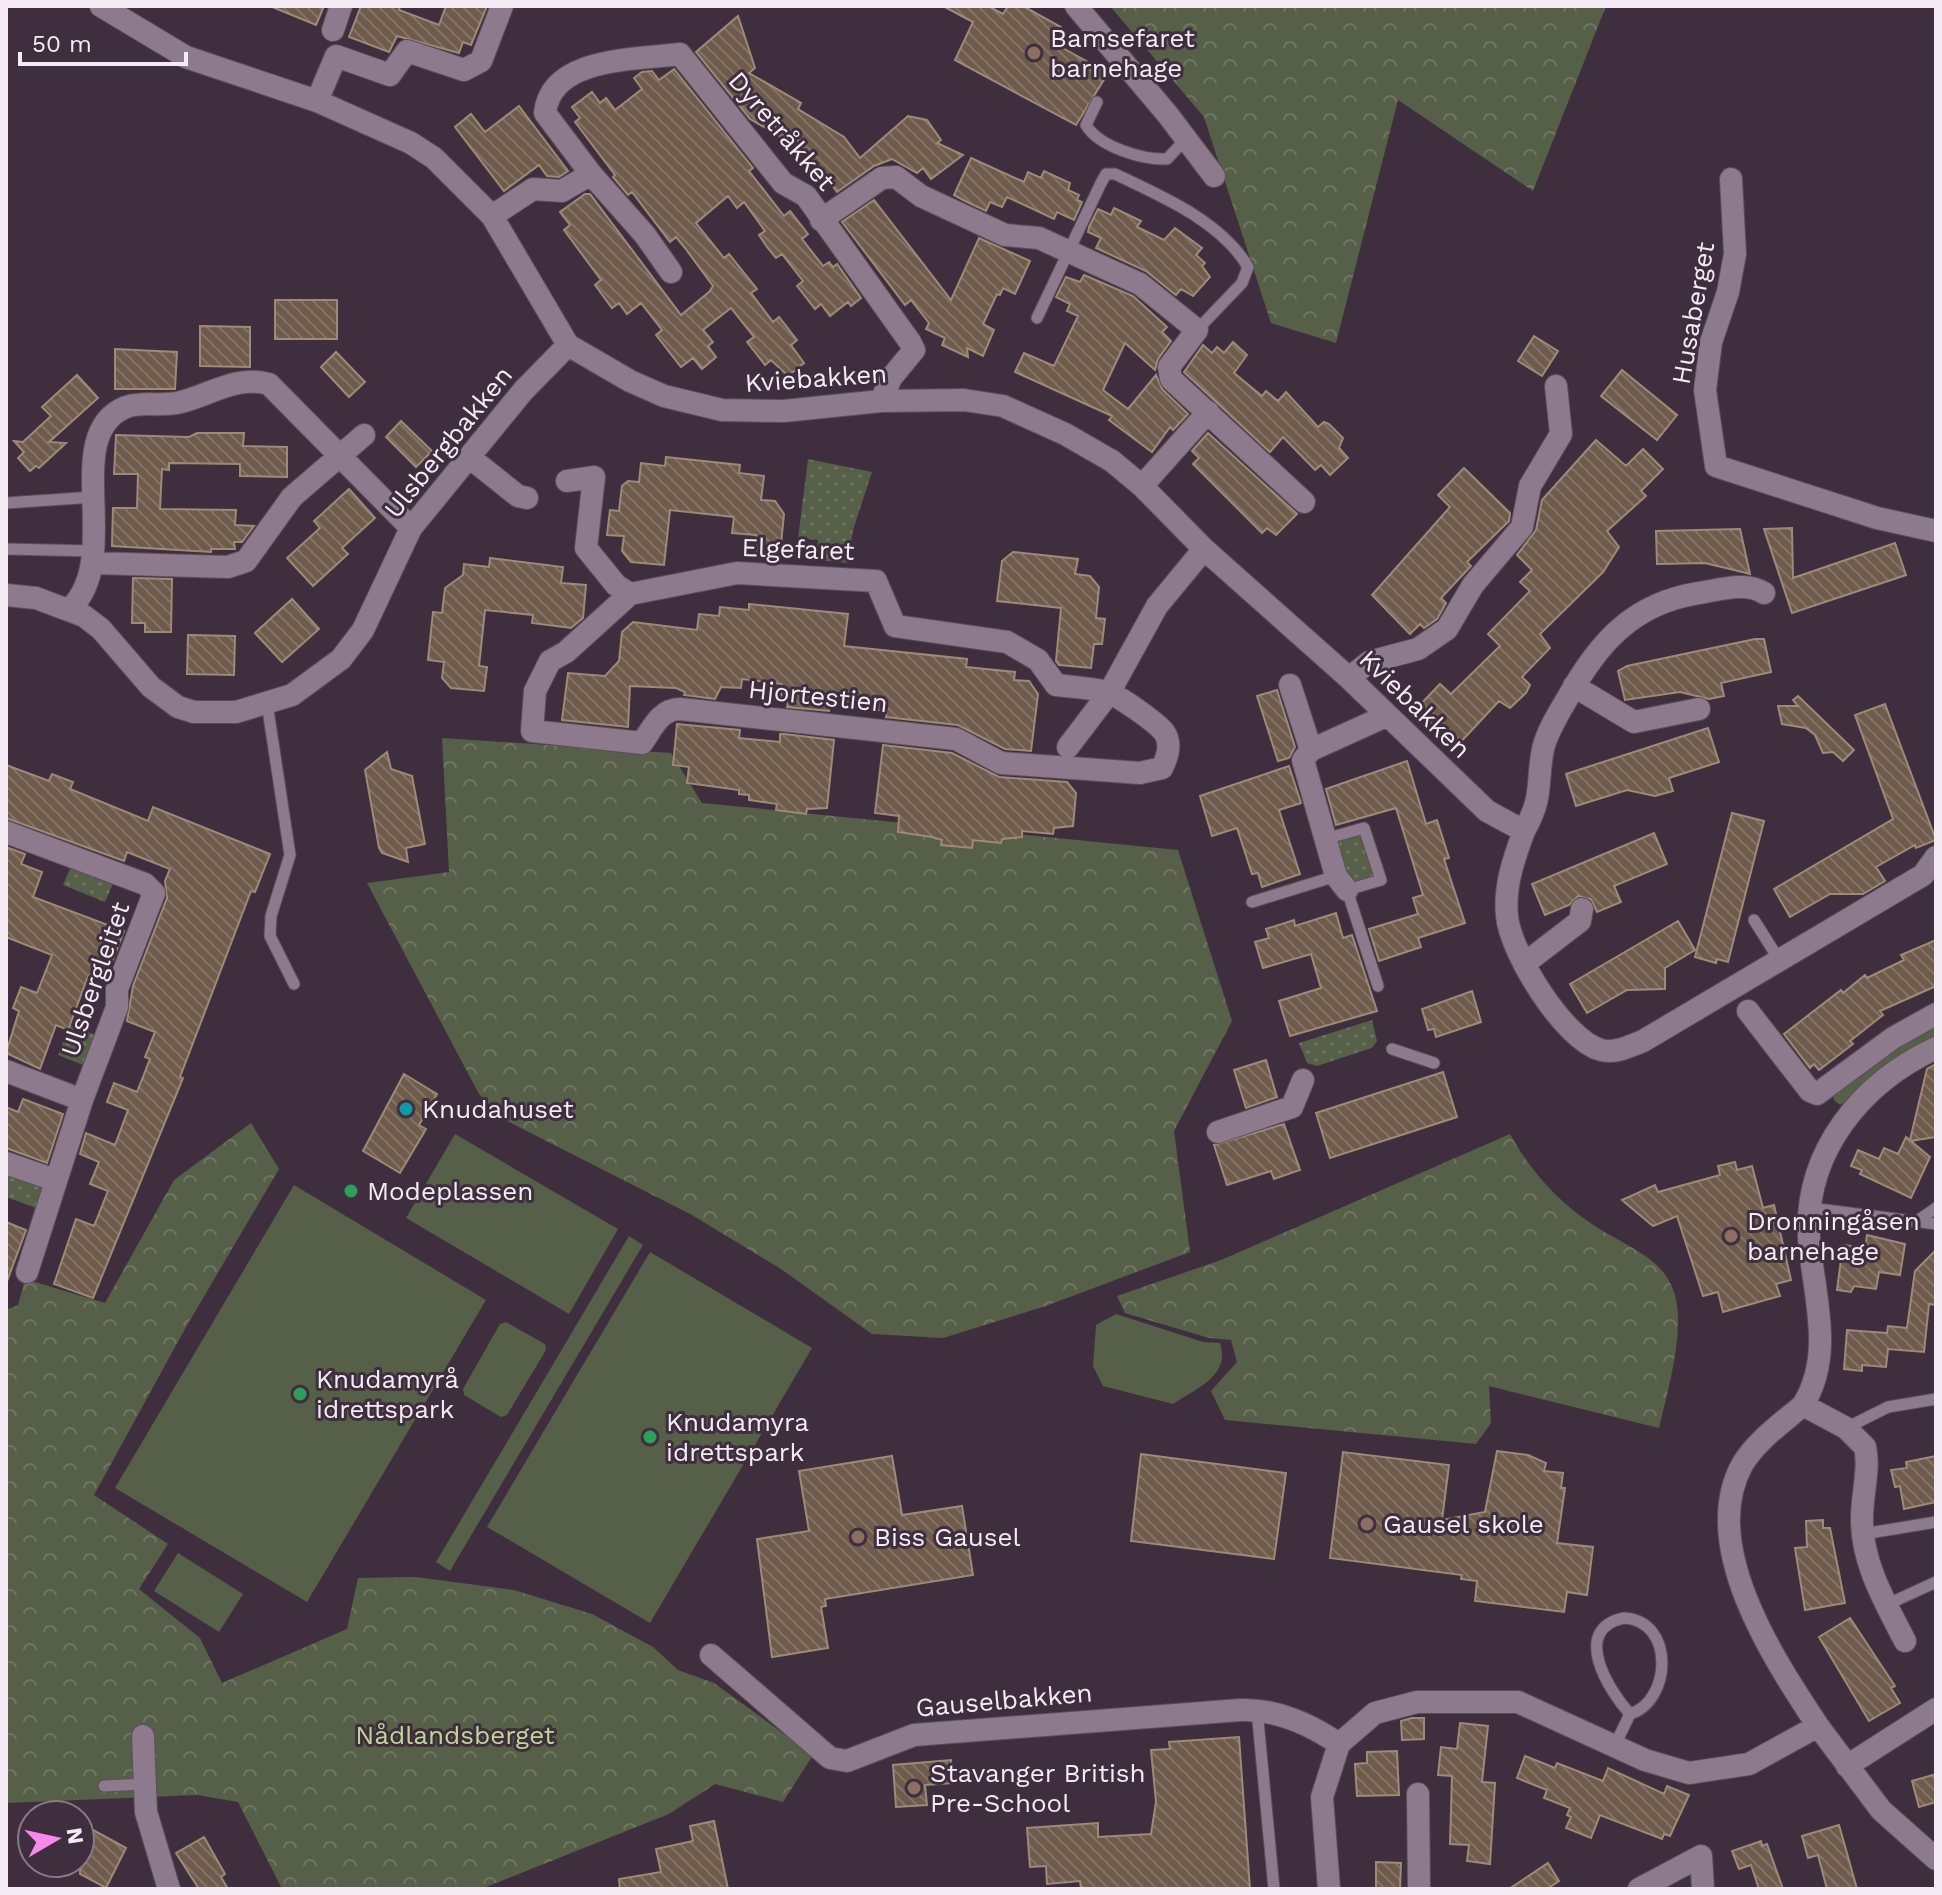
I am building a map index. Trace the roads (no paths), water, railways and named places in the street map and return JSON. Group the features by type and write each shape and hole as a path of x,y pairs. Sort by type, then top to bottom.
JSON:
{"street":[{"path":"101,6 186,57 317,101 411,143 434,158 492,216 568,345"},
{"path":"333,30 341,6"},
{"path":"317,101 336,56 390,75 407,51 464,70 481,61 502,6"},
{"path":"1076,6 1214,176"},
{"name":"Dyretråkket","path":"671,272 645,235 591,174 545,113 546,101 562,79 581,69 680,54 783,183 806,196 914,350 891,378 881,401"},
{"path":"492,216 533,189 562,191 591,174"},
{"path":"821,220 882,178 896,177 921,196 1005,235 1039,238 1140,284 1197,330 1182,345 1169,367 1171,379 1304,502"},
{"name":"Husaberget","path":"1731,179 1735,254 1728,292 1711,342 1706,380 1708,427 1716,466 1877,518 1936,531"},
{"name":"Kviebakken","path":"568,345 653,391 722,410 784,411 881,401 964,400 1003,406 1065,434 1112,461 1142,486 1204,549 1349,678 1487,811 1524,831"},
{"name":"Ulsbergbakken","path":"6,595 36,598 71,608 101,629 151,687 178,707 217,713 267,703 304,688 341,659 363,630 411,528 568,345"},
{"path":"71,608 87,586 94,557 96,440 109,418 129,406 177,404 225,385 269,384 411,528"},
{"path":"1349,678 1369,662 1418,649 1447,629 1473,585 1522,527 1530,486 1561,434 1556,386"},
{"path":"1142,486 1208,412"},
{"path":"94,557 228,567 246,561 292,497 364,435"},
{"path":"469,457 518,496 527,498"},
{"path":"567,481 594,477 586,548 616,585 630,594"},
{"path":"1068,747 1109,693 1157,606 1204,549"},
{"name":"Elgefaret","path":"630,594 737,573 876,581 895,626 1007,642 1038,660 1056,685 1109,693 1164,731"},
{"path":"1764,593 1755,587 1742,587 1661,601 1619,626 1593,656 1544,746 1539,803 1524,831 1506,901 1508,927 1524,964 1570,1026 1594,1047 1611,1051 1643,1041 1778,958 1923,875 1936,857"},
{"name":"Hjortestien","path":"630,594 566,652 550,661 539,676 530,724 534,733 642,743 662,716 671,709 680,709 956,739 1001,763 1140,773 1162,768 1168,742 1164,731"},
{"path":"1290,685 1311,750"},
{"path":"1574,686 1634,722 1699,709"},
{"path":"1342,883 1303,767 1306,753 1386,716"},
{"name":"Ulsbergleitet","path":"6,832 154,890 117,989 117,1007 82,1100 27,1272"},
{"path":"1524,964 1580,921 1582,909"},
{"path":"1748,1011 1810,1091 1817,1094 1893,1038 1936,1014"},
{"path":"1936,1048 1879,1083 1841,1123 1822,1154 1810,1208 1809,1237 1821,1347 1814,1384 1803,1405 1758,1444 1743,1464 1733,1489 1730,1516 1735,1560 1760,1634 1818,1726 1881,1810 1936,1859"},
{"name":"Ulsbergleitet","path":"6,1071 82,1100"},
{"path":"1218,1132 1292,1107 1303,1080"},
{"path":"6,1163 55,1180"},
{"path":"1803,1405 1846,1428 1861,1442 1866,1454 1863,1534 1871,1571 1905,1641"},
{"name":"Gauselbakken","path":"711,1655 830,1758 847,1761 914,1735 1257,1710 1313,1726 1339,1744"},
{"path":"1329,1889 1322,1797 1339,1744 1375,1713 1417,1702 1518,1702 1614,1747 1675,1771 1705,1773 1749,1764 1818,1726"},
{"path":"1847,1766 1936,1709"},
{"path":"143,1736 146,1812 169,1889"},
{"path":"1418,1794 1419,1889"},
{"path":"1639,1889 1701,1856 1703,1889"}],"lane":[{"path":"1097,102 1086,125 1091,135 1124,150 1153,160 1167,159 1186,139"},
{"path":"1037,318 1106,174 1115,174 1183,209 1219,234 1248,267 1242,283 1197,330"},
{"path":"6,503 94,497"},
{"path":"6,549 94,557"},
{"path":"267,703 290,855 271,916 270,936 294,984"},
{"path":"1252,902 1342,883 1381,880 1364,828 1325,839"},
{"path":"1342,883 1378,986"},
{"path":"1754,920 1778,958"},
{"path":"1392,1049 1434,1063"},
{"path":"1810,1208 1936,1224"},
{"path":"1916,1221 1927,1218 1936,1208"},
{"path":"1846,1428 1888,1407 1936,1399"},
{"path":"1863,1534 1936,1522"},
{"path":"1886,1605 1936,1582"},
{"path":"1614,1747 1630,1714 1642,1710 1652,1697 1662,1660 1652,1627 1639,1619 1624,1618 1606,1625 1597,1636 1596,1657 1609,1686 1630,1714"},
{"path":"1257,1710 1274,1889"},
{"path":"104,1786 145,1784"}],"place":[{"name":"Bamsefaret barnehage","path":"1034,53"},
{"name":"Knudahuset","path":"406,1109"},
{"name":"Modeplassen","path":"351,1191"},
{"name":"Dronningåsen barnehage","path":"1731,1236"},
{"name":"Knudamyrå idrettspark","path":"300,1394"},
{"name":"Knudamyra idrettspark","path":"650,1437"},
{"name":"Gausel skole","path":"1367,1524"},
{"name":"Biss Gausel","path":"858,1537"},
{"name":"Stavanger British Pre-School","path":"914,1788"}],"park label":[{"name":"Nådlandsberget","path":"455,1735"}]}
